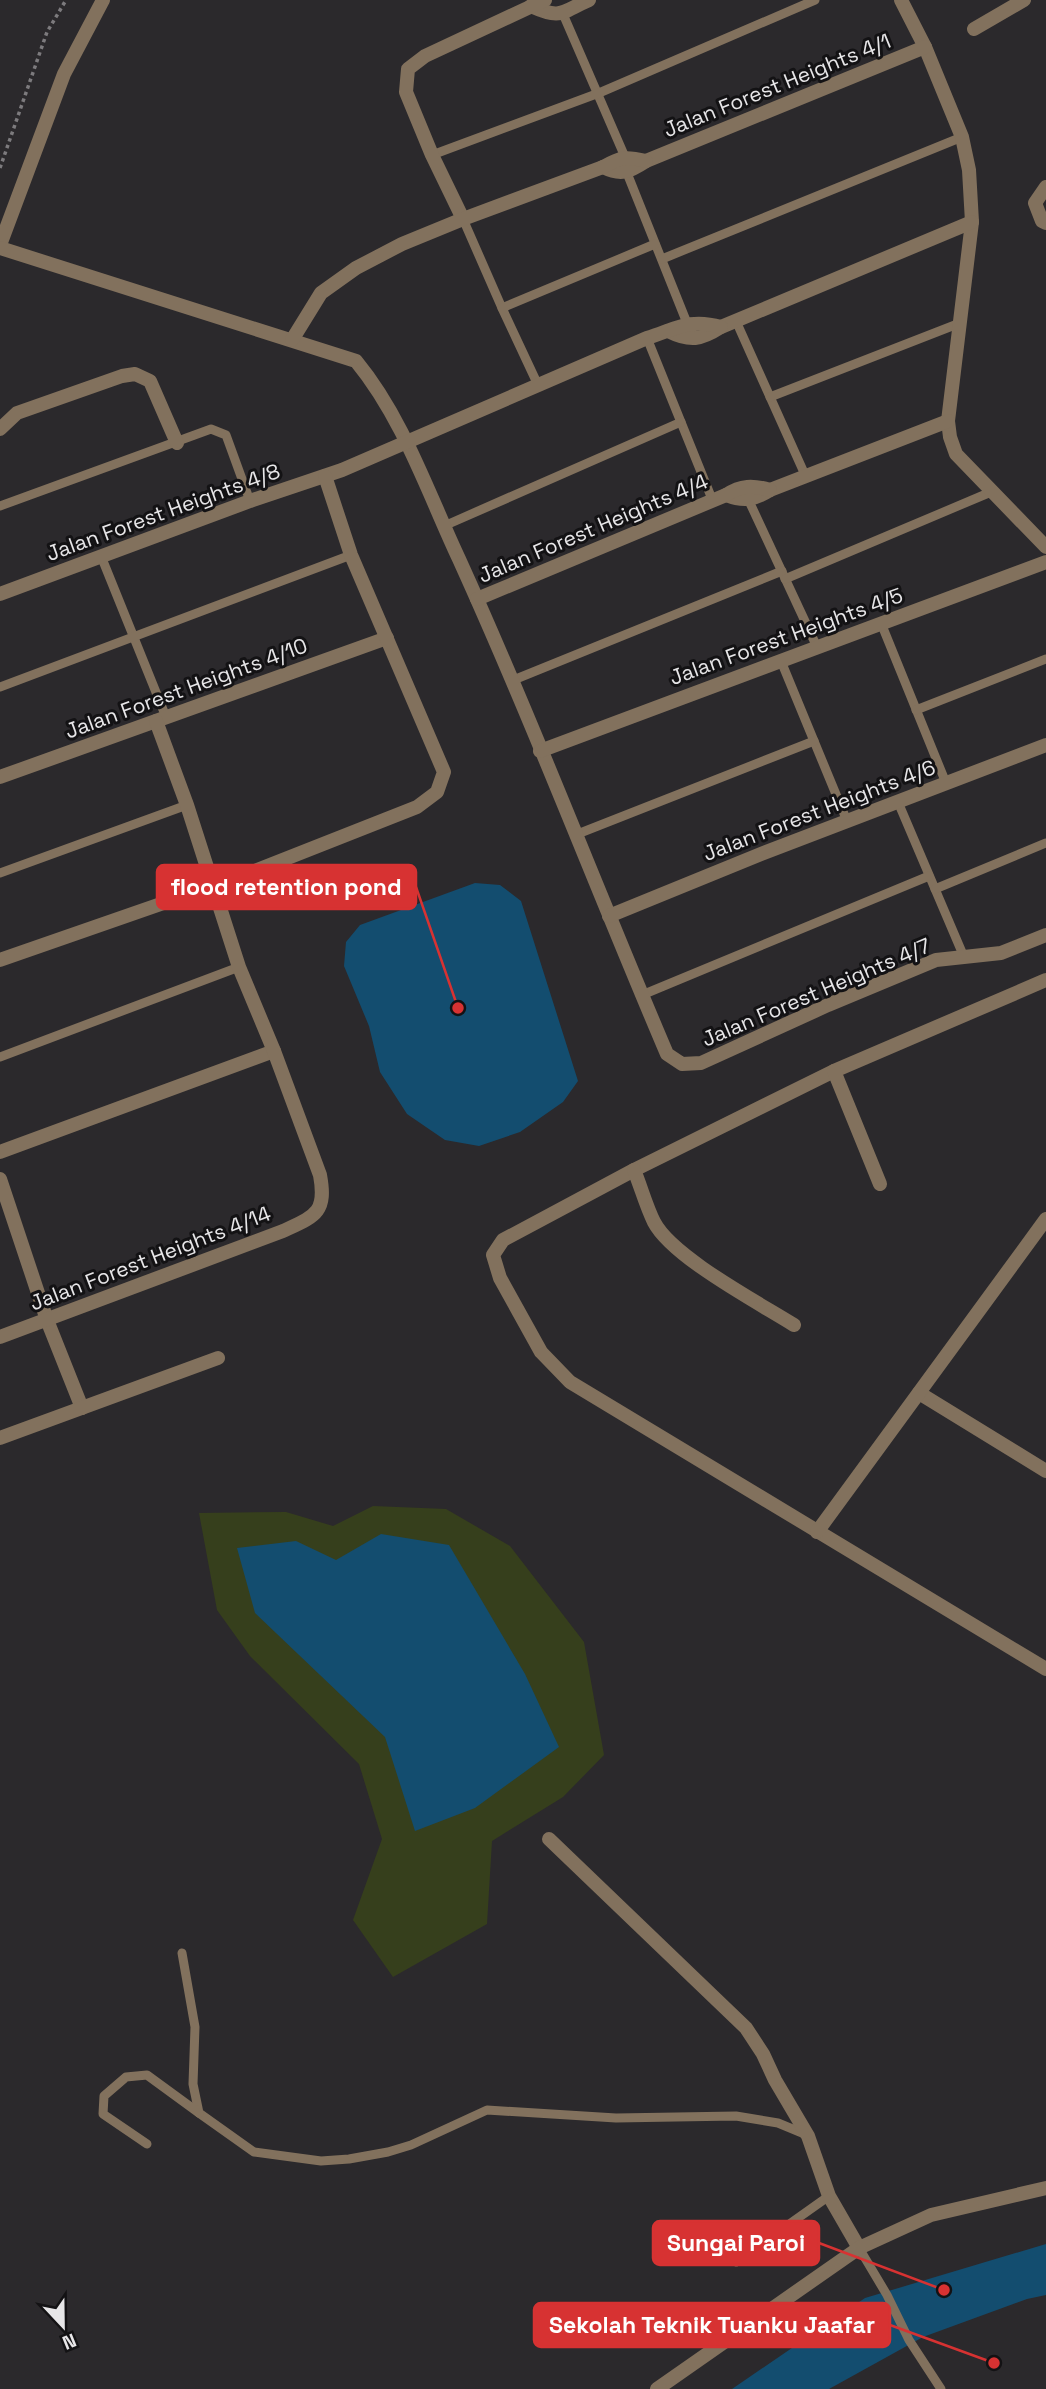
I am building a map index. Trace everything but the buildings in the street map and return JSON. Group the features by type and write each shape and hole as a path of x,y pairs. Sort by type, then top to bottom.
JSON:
{"street":[{"path":"103,0 64,74 0,246 356,361 369,378 406,442 477,599 642,995"},
{"path":"463,219 432,155 407,92 408,69 425,56 545,0"},
{"path":"901,0 925,47 962,137 968,170 972,222 948,421 950,437 956,454 1046,547"},
{"path":"974,29 1024,0"},
{"path":"531,6 549,14 563,13 585,1"},
{"name":"Jalan Forest Heights 4/1","path":"627,173 646,161 925,47"},
{"path":"292,340 321,293 356,268 401,244 625,157"},
{"name":"Jalan Forest Heights 4/1","path":"625,157 646,161"},
{"path":"603,167 616,174 627,173"},
{"path":"1046,187 1035,203 1046,223"},
{"path":"668,331 688,338 705,337 720,327 972,222"},
{"path":"687,323 704,322 720,327"},
{"name":"Jalan Forest Heights 4/8","path":"0,594 250,500 342,470 687,323"},
{"path":"0,429 17,413 122,376 135,374 150,381 177,443"},
{"name":"Jalan Forest Heights 4/4","path":"719,497 749,501 770,490 948,421"},
{"path":"0,960 214,885 417,807 436,792 444,772 351,555 325,476"},
{"name":"Jalan Forest Heights 4/4","path":"477,599 743,486 770,490"},
{"name":"Jalan Forest Heights 4/5","path":"540,751 1046,562"},
{"name":"Jalan Forest Heights 4/10","path":"0,778 387,638"},
{"path":"0,1152 274,1051 239,967 161,719"},
{"name":"Jalan Forest Heights 4/6","path":"608,916 1046,745"},
{"name":"Jalan Forest Heights 4/7","path":"642,995 667,1054 682,1064 701,1063 828,1004 936,960 1001,953 1046,935"},
{"path":"1046,980 834,1071 503,1240 493,1255 500,1278 541,1352 570,1382 1046,1669"},
{"name":"Jalan Forest Heights 4/14","path":"0,1337 283,1231 313,1217 320,1208 324,1195 320,1175 274,1051"},
{"path":"834,1071 880,1184"},
{"path":"634,1171 654,1223 668,1241 701,1266 794,1325"},
{"path":"0,1179 47,1320 82,1408"},
{"path":"817,1532 1046,1219"},
{"path":"0,1438 218,1359"},
{"path":"919,1393 1046,1471"},
{"path":"549,1839 746,2028 808,2136 829,2196 859,2248"},
{"path":"657,2389 859,2248 931,2214 1046,2188"}],"lane":[{"path":"432,155 598,93 815,0"},
{"path":"563,13 625,157"},
{"path":"662,260 962,137"},
{"path":"627,173 687,323"},
{"path":"463,219 538,385"},
{"path":"502,308 655,244"},
{"path":"736,321 806,477"},
{"path":"770,397 960,323"},
{"path":"647,338 681,422 719,497"},
{"path":"443,526 681,422"},
{"path":"0,506 211,429 226,435 250,500"},
{"path":"511,681 991,492"},
{"path":"749,501 817,647"},
{"path":"0,687 351,555"},
{"path":"101,556 134,638 161,719"},
{"path":"881,623 946,783"},
{"path":"916,710 1046,659"},
{"path":"781,661 847,821"},
{"path":"575,835 814,741"},
{"path":"898,802 964,957"},
{"path":"0,873 187,805"},
{"path":"935,890 1046,844"},
{"path":"642,995 929,876"},
{"path":"0,1056 239,967"},
{"path":"182,1952 195,2027 193,2084 199,2113"},
{"path":"147,2144 103,2114 104,2096 126,2077 147,2075 222,2132 254,2152 321,2161 349,2159 411,2145 487,2110 617,2118 736,2116 778,2123 808,2136"},
{"path":"736,2262 829,2196"},
{"path":"859,2248 887,2295 909,2340 941,2389"}],"path":[{"path":"0,168 47,32 66,0"}],"green space":[{"path":"373,1506 446,1509 510,1546 584,1642 604,1755 563,1797 492,1841 487,1924 393,1977 353,1920 382,1839 359,1764 250,1656 217,1610 199,1513 286,1512 333,1526"}],"water":[{"path":"475,883 500,885 521,901 578,1081 563,1102 520,1132 479,1146 445,1140 407,1114 380,1072 369,1026 344,966 346,942 360,925"},
{"path":"381,1534 449,1545 525,1674 559,1747 475,1808 415,1831 385,1737 255,1613 237,1548 296,1541 336,1560"},
{"path":"1046,2244 1046,2295 1027,2299 923,2337 829,2389 732,2389 865,2298"}],"place":[{"name":"flood retention pond","path":"458,1008"},
{"name":"Sungai Paroi","path":"944,2290"},
{"name":"Sekolah Teknik Tuanku Jaafar","path":"994,2363"}]}
